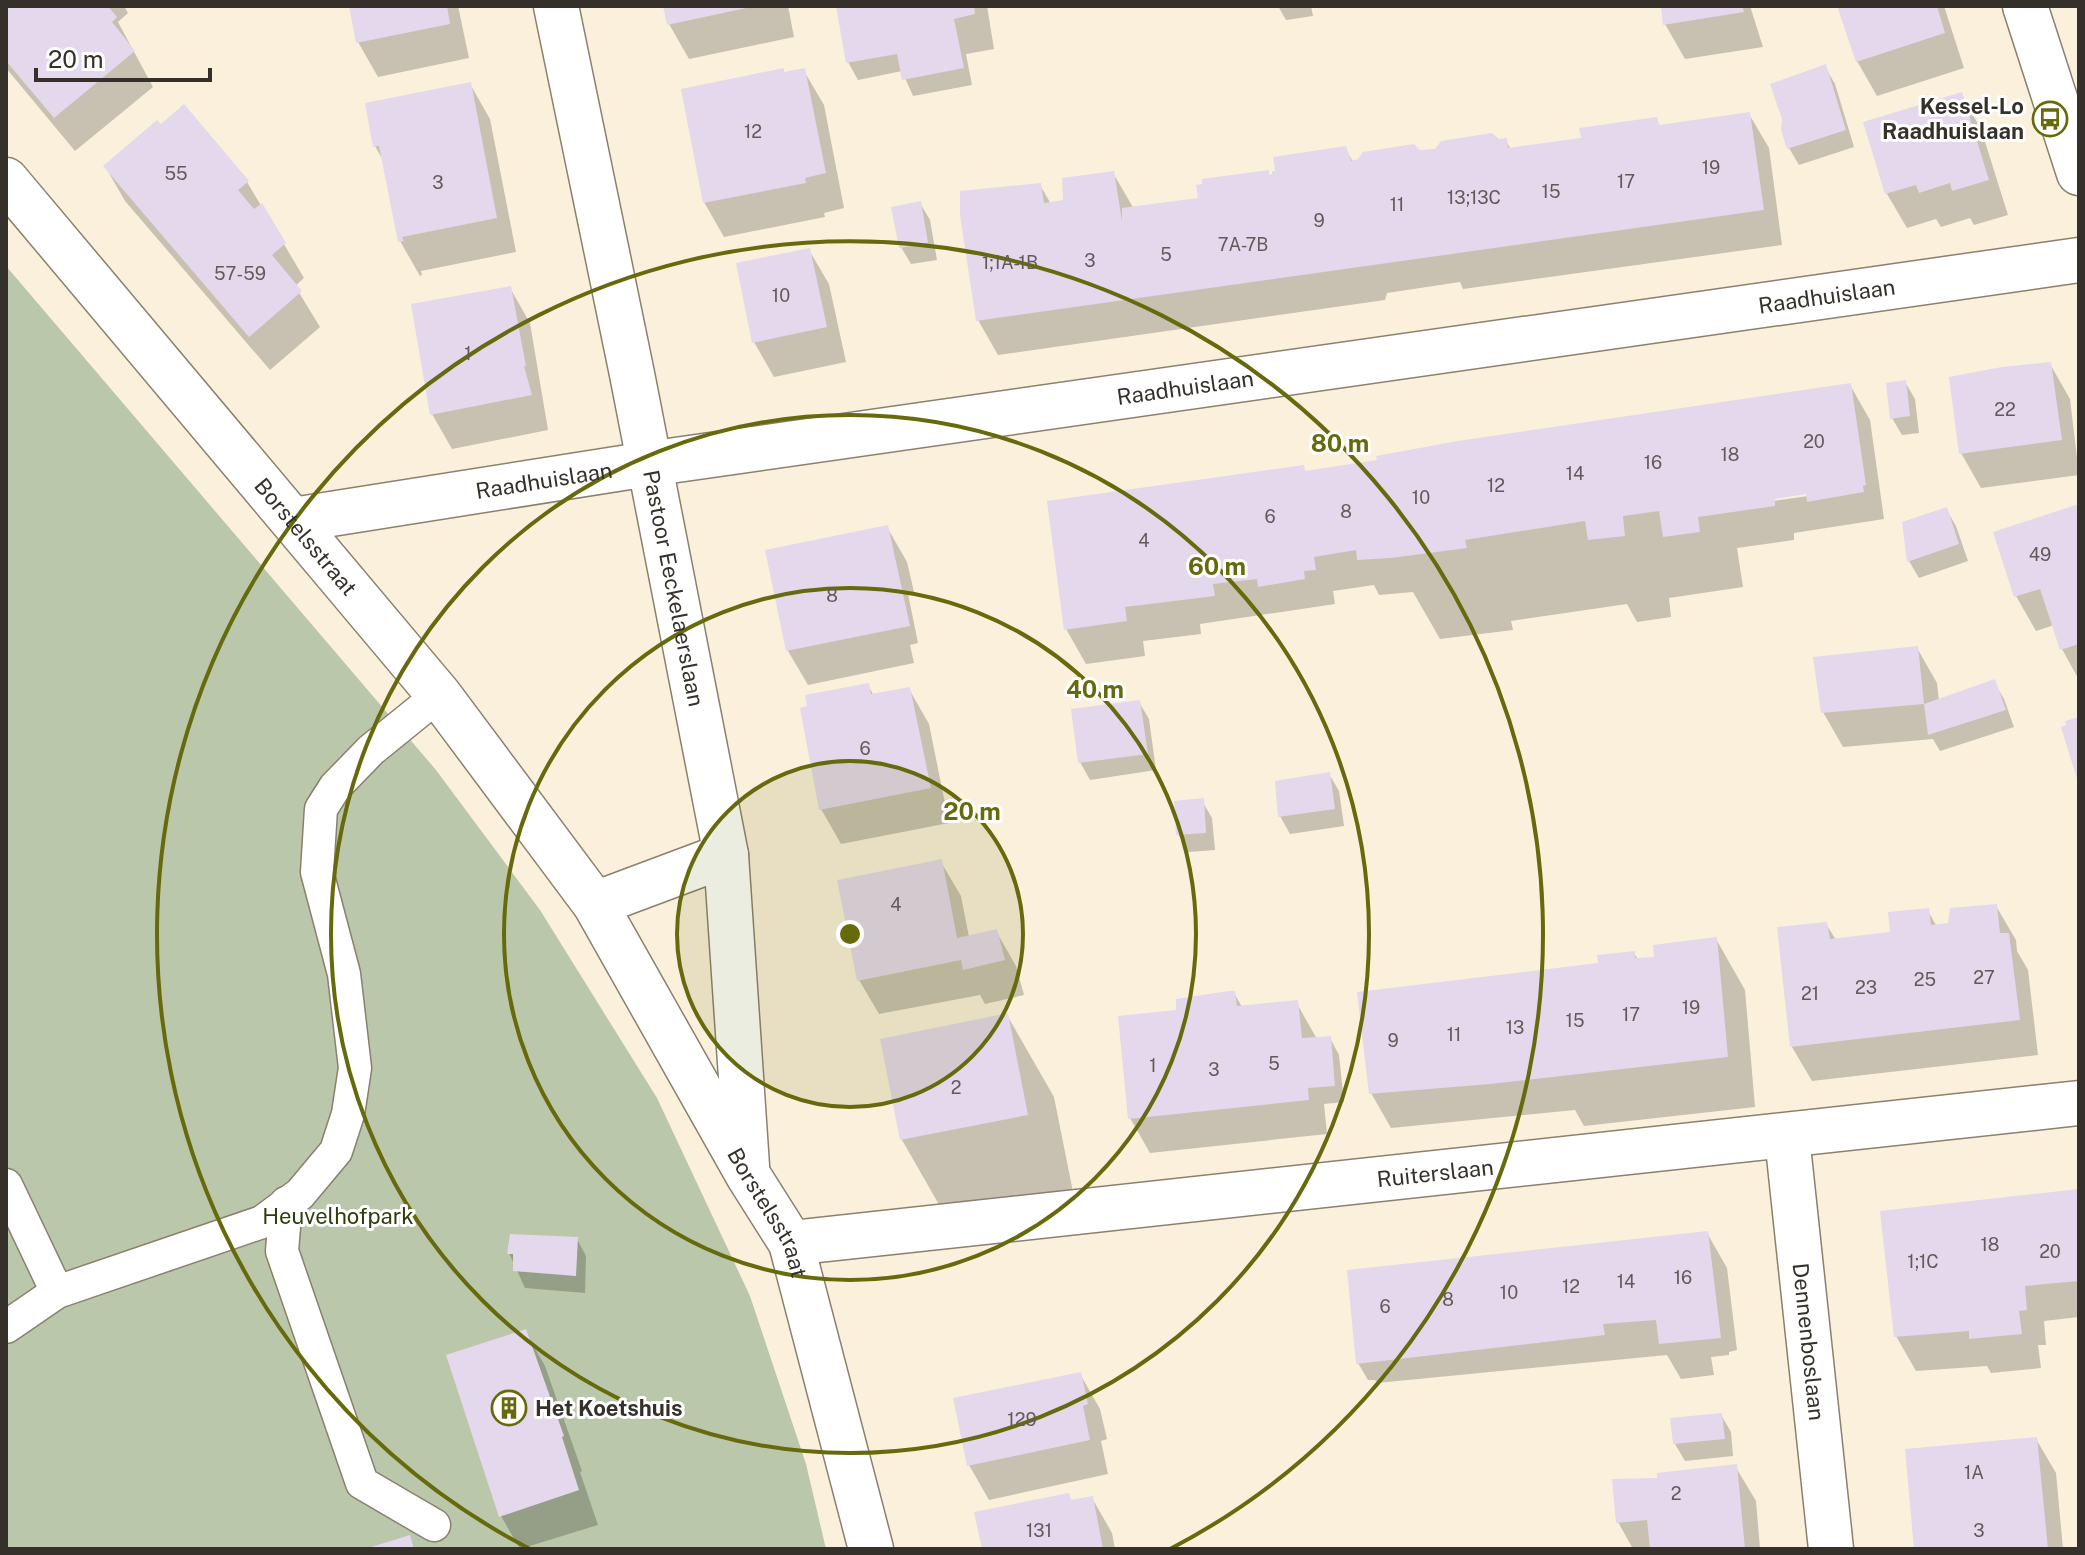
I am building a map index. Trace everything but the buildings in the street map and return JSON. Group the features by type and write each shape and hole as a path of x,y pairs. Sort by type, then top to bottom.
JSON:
{"street":[{"name":"Pastoor Eeckelaerslaan","path":"556,6 726,855 748,1175"},
{"path":"2025,6 2079,173"},
{"name":"Borstelsstraat","path":"6,180 439,695 595,904 748,1175 791,1243 871,1549"},
{"name":"Raadhuislaan","path":"293,520 648,464 2079,260"},
{"path":"595,904 726,855"},
{"name":"Ruiterslaan","path":"791,1243 2079,1103"},
{"name":"Dennenboslaan","path":"1787,1137 1831,1549"}],"lane":[{"path":"6,1327 57,1292 262,1222 300,1194 336,1151 348,1114 355,1068 344,974 317,872 321,809 335,787 371,750 439,695"},
{"path":"6,1185 57,1292"},
{"path":"286,1203 282,1251 362,1483 434,1525"}],"green space":[{"name":"Heuvelhofpark","path":"6,266 436,770 540,910 657,1098 750,1296 806,1464 826,1549 6,1549"}],"place":[{"name":"Kessel-Lo Raadhuislaan","path":"2050,119"},
{"name":"Het Koetshuis","path":"509,1408"}]}
